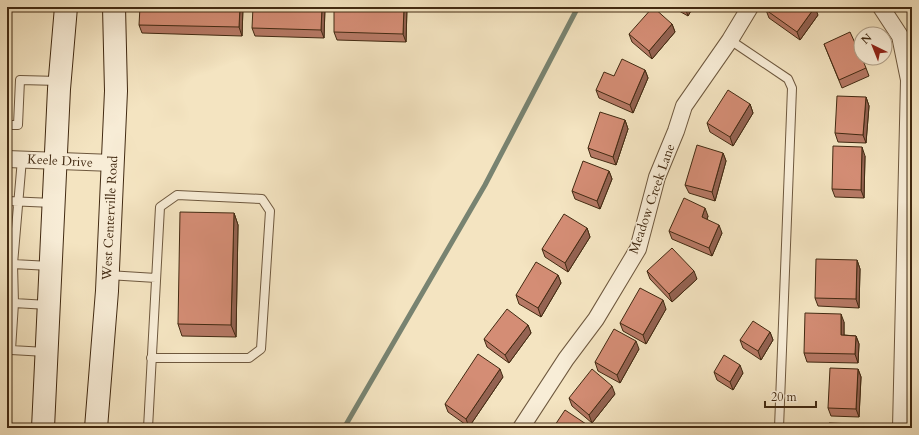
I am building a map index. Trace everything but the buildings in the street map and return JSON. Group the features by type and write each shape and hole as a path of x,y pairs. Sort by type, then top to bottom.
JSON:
{"main road":[{"path":"43,428 60,81 66,7"},
{"name":"West Centerville Road","path":"96,428 108,275 113,163 116,91 114,7"}],"street":[{"name":"Meadow Creek Lane","path":"522,428 566,359 596,319 638,249 657,177 676,131 684,106 730,40 750,7"},
{"path":"881,7 900,36 909,80 901,428"},
{"name":"Keele Drive","path":"14,159 113,163"}],"lane":[{"path":"730,40 788,79 792,88 779,428"},
{"path":"7,125 18,125 20,80 60,81"},
{"path":"14,159 18,201 10,264 14,302 11,350 47,352"},
{"path":"148,428 160,207 177,195 262,199 270,211 261,349 249,358 152,358"},
{"path":"7,200 54,203"},
{"path":"10,264 51,266"},
{"path":"108,275 156,278"},
{"path":"14,302 49,305"}],"waterway":[{"path":"344,428 485,185 578,7"}]}
